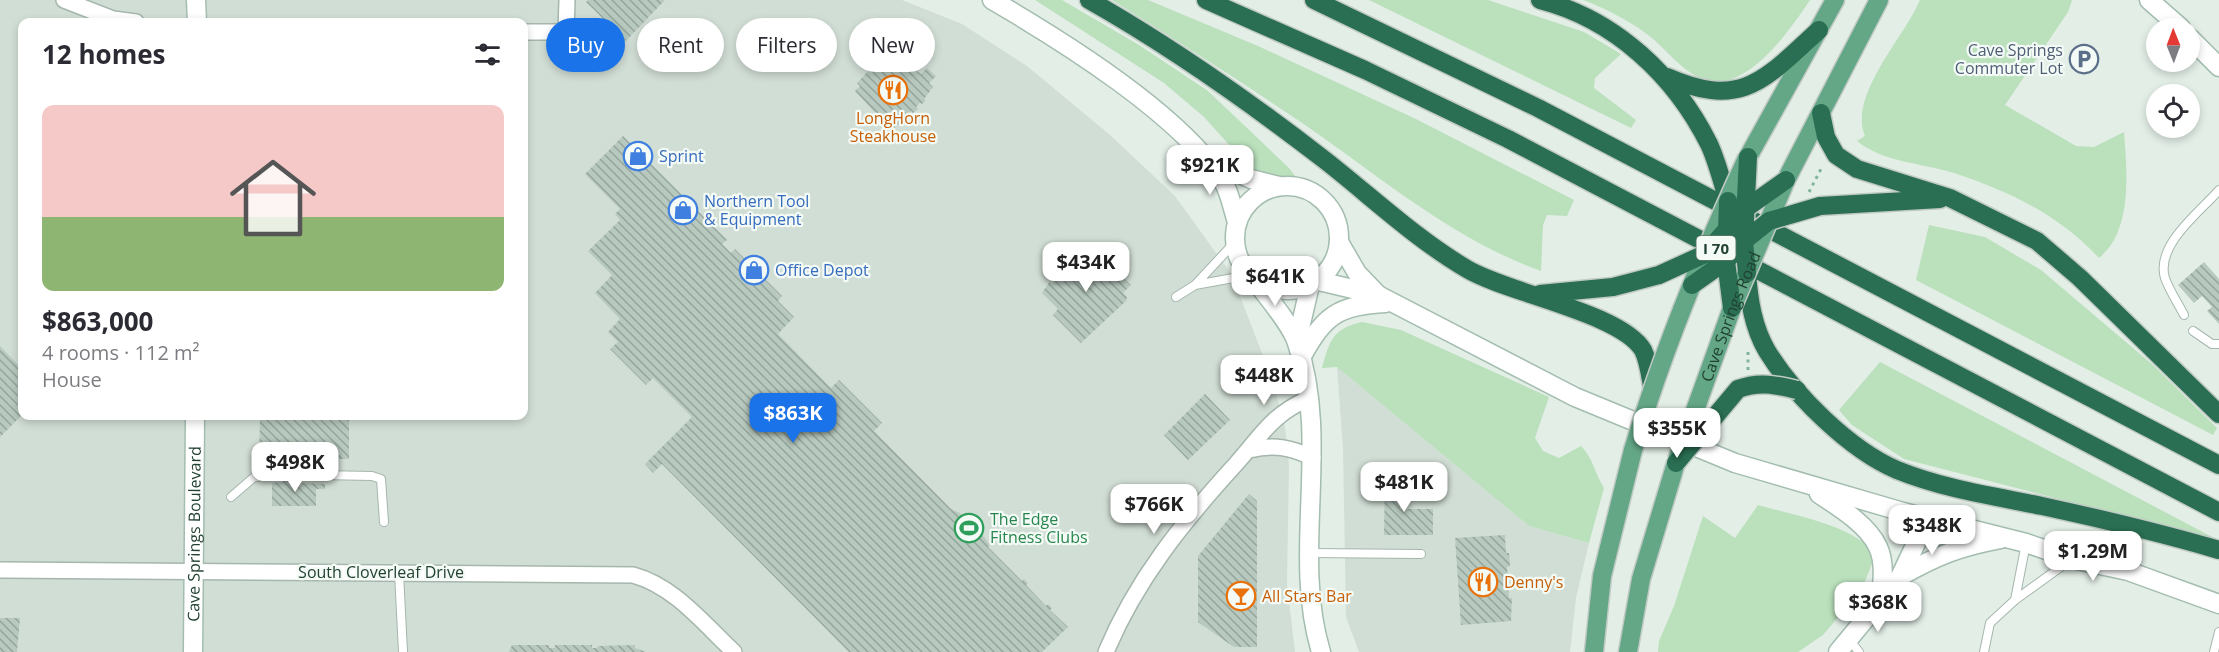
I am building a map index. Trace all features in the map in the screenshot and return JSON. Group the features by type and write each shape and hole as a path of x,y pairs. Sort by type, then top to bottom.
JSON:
{"highway":[{"path":"1089,0 1171,49 1257,110 1437,250 1493,282 1536,295 1629,335 1643,351 1652,386"},
{"name":"I 70","path":"1206,0 1365,70 1508,139 2219,512"},
{"name":"I 70","path":"1314,0 1538,108 2219,465"},
{"path":"1540,0 1586,17 1621,37 1683,99 1710,146 1728,201 1725,231 1726,261 1732,308"},
{"path":"1661,75 1707,92 1728,92 1748,87 1766,78 1819,30"},
{"path":"1821,113 1826,137 1836,154 1857,169 1950,198 2037,241 2080,278 2219,414"},
{"path":"1748,157 1744,241 1750,309 1767,351 1797,390 1850,442 1896,469 1964,492 2151,531 2219,550"},
{"path":"1536,295 1612,287 1659,275 1705,254 1745,209 1786,180"},
{"path":"1692,285 1726,261 1744,241 1769,221 1812,203 1950,198"},
{"path":"1676,463 1738,389 1753,384 1767,384 1797,390"}],"main road":[{"path":"196,0 196,18"},
{"path":"992,0 1122,85 1206,158 1225,186 1237,222"},
{"path":"1594,652 1602,576 1652,386 1692,285 1748,157 1835,0"},
{"name":"Cave Springs Road","path":"1628,652 1641,579 1676,463 1732,308 1786,180 1879,0"},
{"path":"2149,0 2170,18"},
{"path":"2200,48 2219,67"},
{"path":"1206,158 1251,179 1305,189 1327,203 1336,218 1338,253 1331,268 1314,283 1286,291 1269,288 1252,277 1242,267 1235,242 1237,222 1248,202 1263,191 1279,186"},
{"path":"1339,242 1358,273 1386,299"},
{"path":"1252,277 1299,350 1309,398 1313,458 1310,553 1312,601 1321,652"},
{"path":"1314,283 1386,299 1597,407 1735,464 1928,518 2017,540 2072,559 2128,572 2219,604"},
{"path":"1299,350 1314,283"},
{"path":"1299,350 1317,329 1338,312 1360,304 1386,299"},
{"name":"Cave Springs Boulevard","path":"193,652 195,420"},
{"path":"1803,483 1850,514 1878,547 1883,572 1880,604"},
{"path":"1849,648 1900,577 1928,518"},
{"path":"1900,577 1937,556 1961,546 2017,540"}],"street":[{"path":"64,0 110,18"},
{"path":"528,32 566,32 567,0"},
{"path":"1106,652 1124,612 1153,563 1186,519 1249,450 1265,427 1285,409 1309,398"},
{"path":"1249,450 1268,445 1283,446 1313,458"},
{"name":"South Cloverleaf Drive","path":"0,570 633,575 661,586 676,597 734,652"}],"lane":[{"path":"2184,315 2164,276 2164,258 2179,234 2219,190"},
{"path":"1176,297 1195,285 1235,242"},
{"path":"1195,285 1252,277"},
{"path":"2193,331 2211,344 2219,345"},
{"path":"231,498 253,478 269,474 372,476 381,479 384,522"},
{"path":"2015,600 2017,540"},
{"path":"1310,553 1421,554"},
{"path":"1984,652 1990,623 2015,600 2072,559"},
{"path":"399,573 403,652"},
{"path":"2214,652 2219,632"}],"path":[{"path":"1812,203 1822,167"}],"shaded area":[{"path":"0,0 902,0 962,24 1027,66 1110,135 1175,196 1232,275 1273,382 1285,427 1289,465 1287,584 1295,652 0,652"},
{"path":"1337,367 1529,526 1589,543 1576,598 1570,652 1359,652 1346,617 1343,449"}],"green space":[{"path":"1035,0 1062,0 1139,45 1208,91 1289,168 1305,189 1273,181 1252,170 1204,117 1164,83"},
{"path":"1112,0 1148,0 1258,46 1416,119 1574,200 1567,216 1547,215 1543,225 1541,271 1478,243 1449,226 1308,127"},
{"path":"1369,0 1488,0 1584,32 1621,54 1595,78 1594,88 1636,120 1631,128"},
{"path":"1583,0 1810,0 1790,28 1763,59 1748,71 1732,79 1715,82 1692,74 1645,32 1628,21"},
{"path":"1920,0 2072,0 2068,12 2005,105 2076,146 2094,147 2124,132 2126,182 2123,217 2110,246 2099,258 2068,230 2015,197 1957,174 1879,154 1857,141 1865,136 1862,120 1864,103 1871,85"},
{"path":"1929,225 1985,237 2041,270 2153,365 2217,428 2213,435 1916,280"},
{"path":"1362,322 1401,330 1549,397 1535,438 1543,451 1559,458 1581,446 1604,488 1589,543 1529,526 1337,367 1322,368 1334,337 1345,328"},
{"path":"1880,362 2218,540 1904,459 1852,425 1839,410"},
{"path":"1758,505 1842,530 1865,544 1873,561 1862,589 1823,635 1798,652 1658,652 1659,641 1674,606 1703,516 1735,538"}],"building":[{"path":"588,0 665,0 648,18 637,18 637,29 626,41 625,18 602,18 586,2"},
{"name":"LongHorn Steakhouse","path":"867,72 918,72 921,74 932,72 936,76 929,83 933,87 924,99 926,100 916,107 918,109 913,113 911,111 892,131 855,91 860,86 857,83"},
{"path":"623,136 727,240 722,244 731,253 735,249 782,296 778,301 794,317 778,334 831,388 839,380 882,423 874,431 951,509 960,513 984,537 990,545 988,547 1022,581 1024,579 1028,583 1026,585 1046,606 1048,604 1052,608 1050,610 1068,627 1042,652 849,652 662,464 653,473 645,464 692,417 653,378 646,385 610,349 618,342 608,332 620,319 595,293 612,275 588,251 620,220 615,214 620,209 585,174"},
{"path":"1085,243 1131,285 1123,293 1127,297 1126,301 1081,343 1053,315 1058,309 1042,293 1050,281 1052,283 1063,272 1061,270 1064,267 1066,269 1072,259 1074,261 1072,256"},
{"path":"2204,262 2219,279 2219,324 2207,311 2212,307 2202,296 2194,303 2178,285"},
{"path":"0,346 18,365 18,419 0,437"},
{"path":"1205,394 1230,420 1188,460 1164,435"},
{"path":"260,420 349,420 349,459 266,459 259,454"},
{"path":"1385,473 1400,473 1400,509 1433,509 1433,535 1384,535"},
{"path":"301,477 301,483 325,484 325,489 316,489 316,506 272,506 272,483 283,482 283,478"},
{"path":"1249,494 1257,501 1257,647 1234,647 1198,622 1198,556"},
{"name":"Denny's","path":"1505,535 1506,553 1509,553 1510,566 1507,567 1509,598 1512,598 1511,621 1461,625 1455,538"},
{"path":"0,618 20,618 17,652 0,652"},
{"path":"512,645 549,645 549,648 555,648 555,645 592,645 592,648 597,648 598,646 635,645 635,648 646,652 509,652"}],"place":[{"name":"Cave Springs Commuter Lot","path":"2084,59"},
{"name":"LongHorn Steakhouse","path":"893,90"},
{"name":"Sprint","path":"638,156"},
{"name":"Northern Tool & Equipment","path":"683,210"},
{"name":"Office Depot","path":"754,270"},
{"name":"The Edge Fitness Clubs","path":"969,528"},
{"name":"Denny's","path":"1483,582"},
{"name":"All Stars Bar","path":"1241,596"}]}
